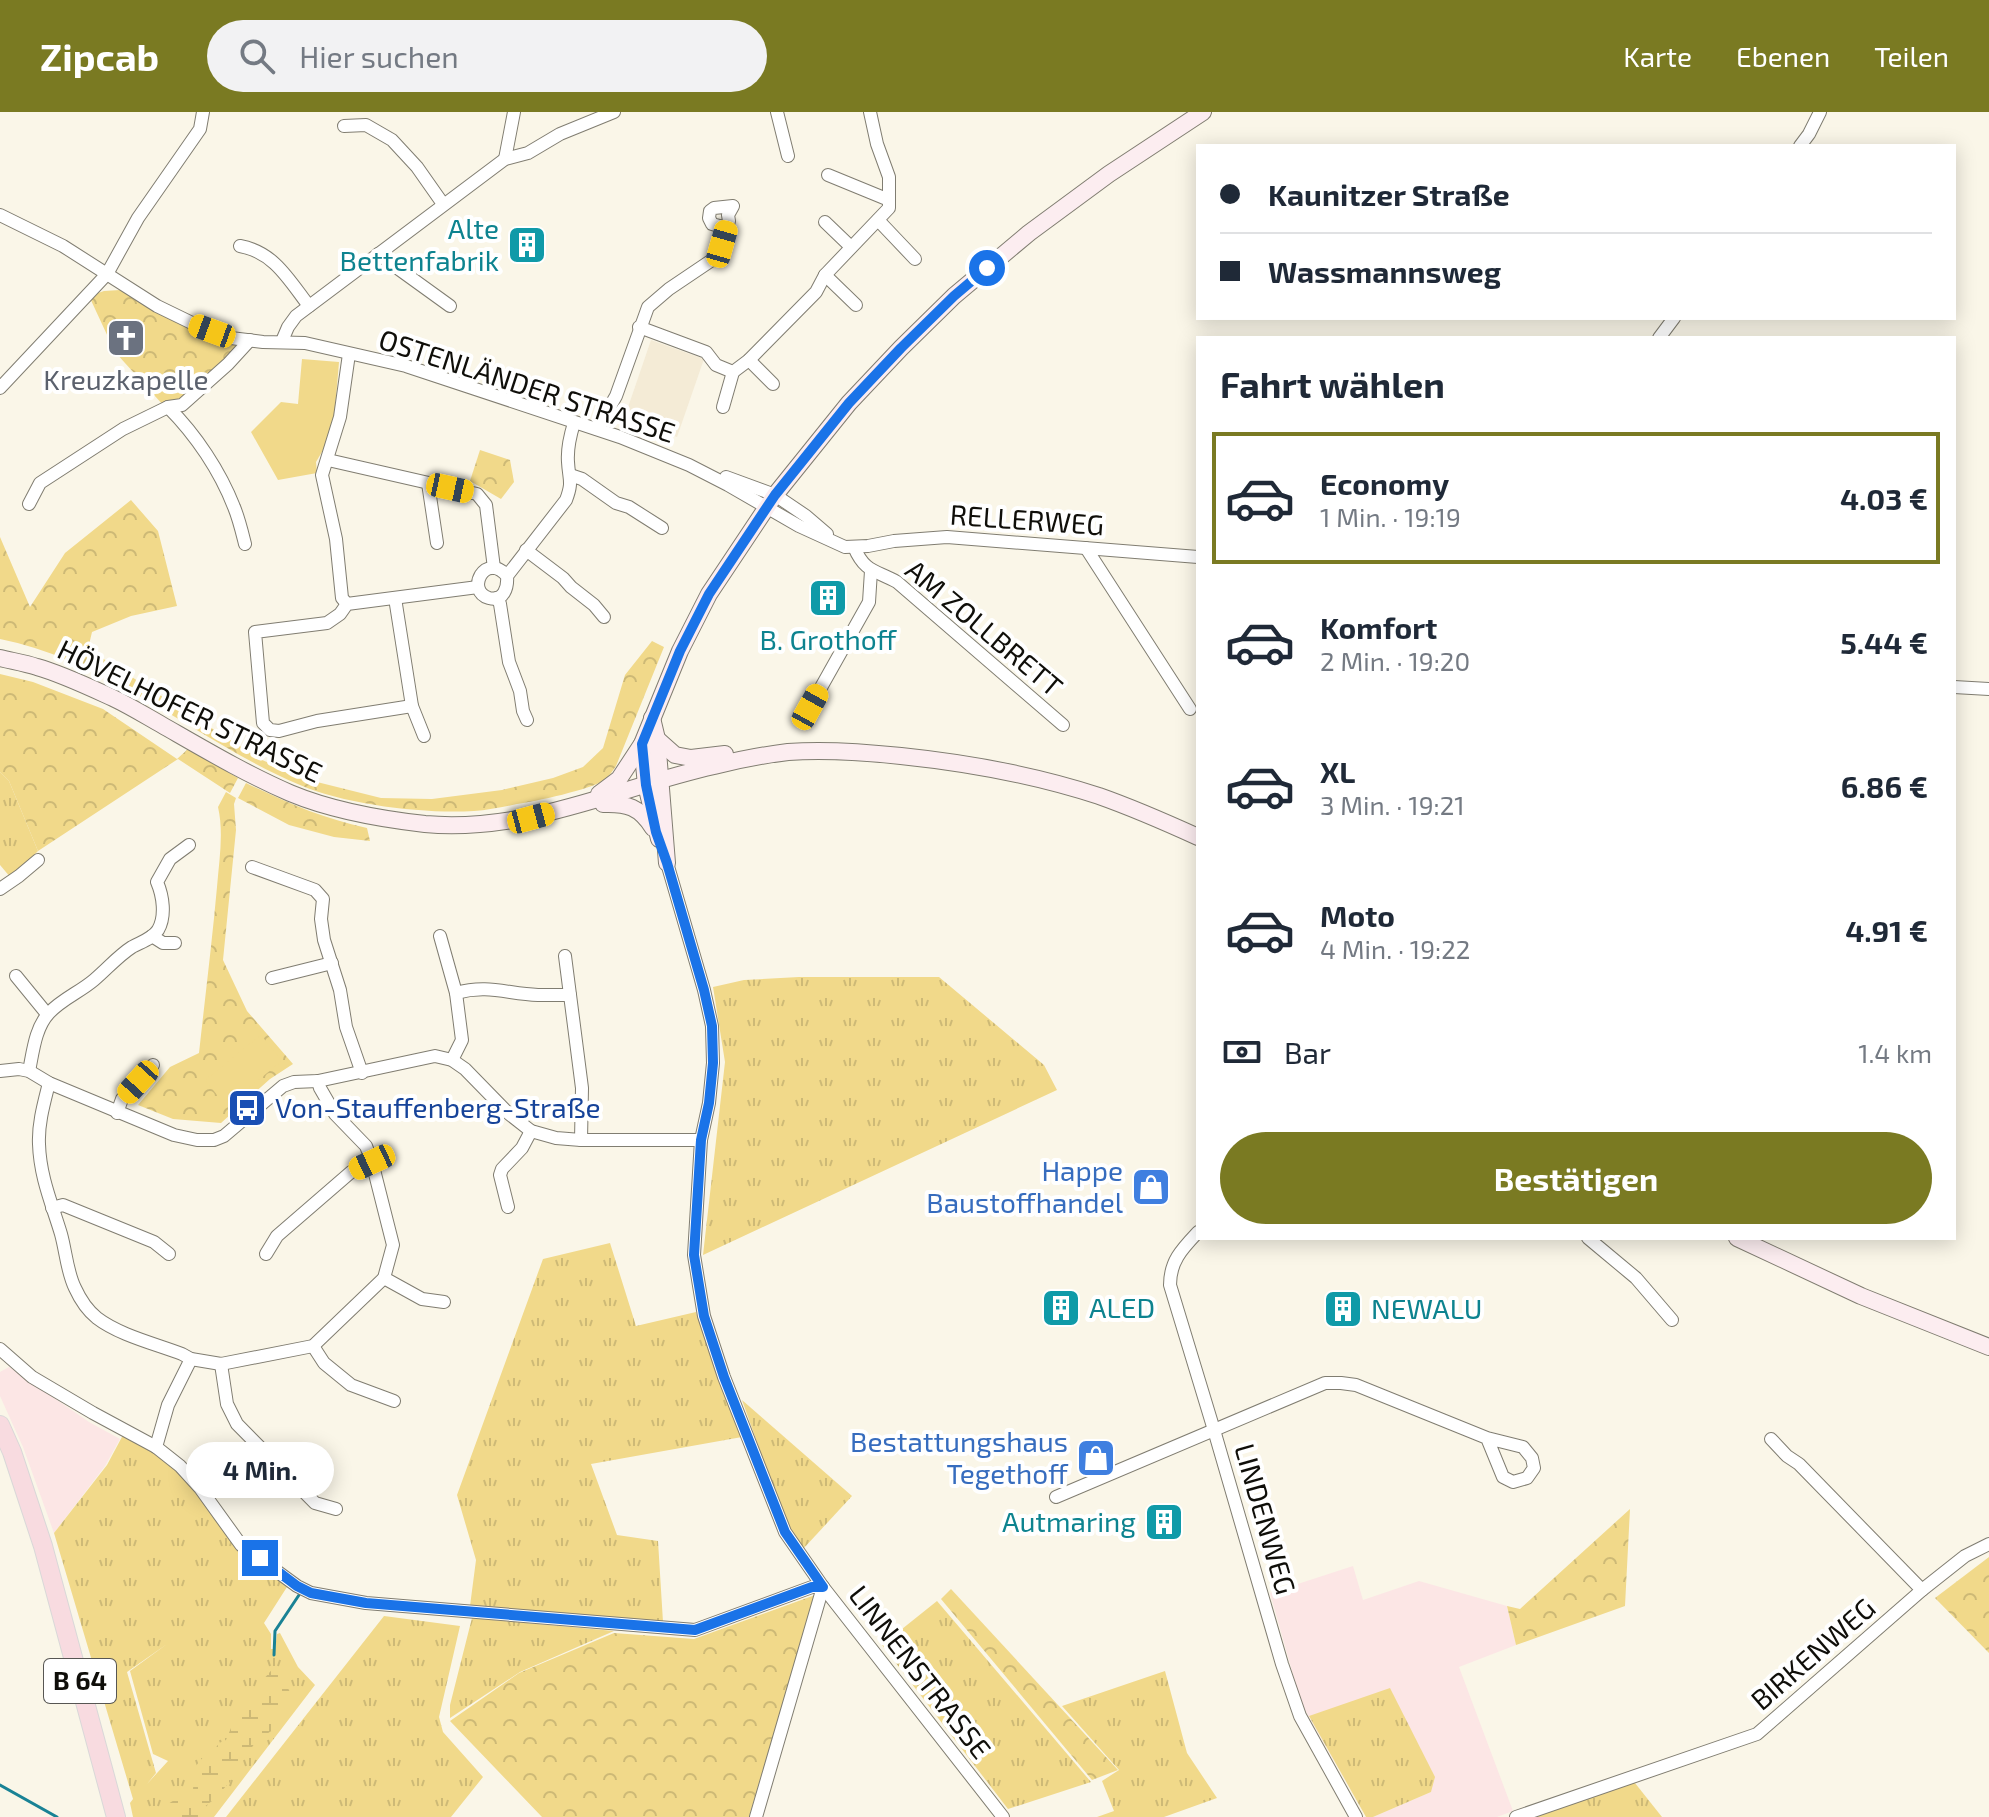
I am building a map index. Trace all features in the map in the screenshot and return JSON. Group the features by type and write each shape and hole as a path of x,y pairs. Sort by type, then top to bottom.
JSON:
{"main road":[{"path":"656,832 650,742 652,718 680,651 709,594 771,501 849,403 954,296 1029,233 1109,174 1203,112"},
{"name":"HÖVELHOFER STRASSE","path":"0,658 38,667 115,699 246,773 293,794 379,818 479,826 531,818 712,766 762,756 822,751 949,761 1027,776 1097,795 1196,836"},
{"path":"585,804 619,779 650,742"},
{"path":"650,742 675,755 691,758 741,752 762,756"},
{"path":"653,782 666,830 667,863"},
{"path":"585,804 622,803 644,814 656,832 667,863"},
{"path":"1741,1240 1861,1296 1989,1347"},
{"name":"B 64","path":"0,1425 43,1546 116,1817"}],"street":[{"path":"0,388 107,274 138,218 200,129 203,112"},
{"path":"505,159 514,112"},
{"path":"282,341 296,316 505,159 528,153 560,134 614,112"},
{"path":"777,112 788,156"},
{"path":"723,407 733,372 749,360 816,292 825,275 889,208 889,177 870,112"},
{"path":"1801,144 1820,112"},
{"path":"344,126 366,125 392,140 417,167 443,204"},
{"path":"828,175 889,200"},
{"name":"OSTENLÄNDER STRASSE","path":"0,215 63,246 157,306 231,338 305,343 406,366 597,429 771,501"},
{"path":"878,220 915,259"},
{"path":"825,222 851,247"},
{"path":"597,429 616,396 648,307 712,260 722,244 728,225"},
{"path":"240,246 255,249 277,266 309,306"},
{"path":"378,254 450,306"},
{"path":"825,275 856,305"},
{"path":"639,327 706,352 716,365 733,372"},
{"path":"29,504 40,483 123,429 168,407 182,405 250,340"},
{"path":"347,604 342,598 336,539 322,475 340,417 349,354"},
{"path":"749,360 773,384"},
{"path":"168,407 211,462 234,507 245,544"},
{"path":"507,576 566,500 571,487 569,438 574,423"},
{"path":"328,460 472,493 482,499 486,505 494,568"},
{"path":"570,475 582,479 616,503 629,507 662,528"},
{"path":"428,483 437,543"},
{"path":"771,501 806,516 845,547 854,547"},
{"name":"RELLERWEG","path":"854,547 947,537 1196,557"},
{"name":"AM ZOLLBRETT","path":"854,547 871,571 897,582 1063,725"},
{"path":"1086,548 1190,709"},
{"path":"526,550 563,578 604,617"},
{"path":"486,569 502,570 507,576 508,586 497,598 490,598 478,587 479,576 486,569"},
{"path":"810,707 869,602 871,571"},
{"path":"412,706 317,721 279,731 270,730 263,723 255,632 327,623 340,614 347,604 478,587"},
{"path":"395,598 412,706 424,736"},
{"path":"497,598 509,662 527,720"},
{"path":"1956,687 1989,689"},
{"path":"29,1071 35,1041 47,1014 160,927 164,897 157,882 170,859 189,845"},
{"path":"0,889 38,860"},
{"name":"LINNENSTRASSE","path":"667,863 712,1026 713,1063 701,1140 694,1255 704,1316 724,1377 785,1532 823,1587 1003,1817"},
{"path":"252,867 315,890 323,899 321,919 324,940 340,990 346,1027 362,1073"},
{"path":"152,936 163,943 175,943"},
{"path":"440,936 456,993 462,1040 452,1060"},
{"path":"565,956 582,1088 581,1140"},
{"path":"272,978 332,963"},
{"path":"16,976 47,1014"},
{"path":"456,993 473,988 536,995 570,995"},
{"path":"0,1071 29,1071 49,1083 174,1135 214,1140 224,1136 283,1086 362,1073 435,1056 452,1060 465,1069 508,1113 531,1131 556,1138 581,1140 701,1140"},
{"path":"117,1113 122,1099 153,1065"},
{"path":"49,1083 41,1115 41,1169 74,1286 83,1303 97,1318 119,1330 191,1359 221,1364 313,1346 384,1278 393,1245 372,1162 366,1146 335,1114 318,1081"},
{"path":"508,1207 500,1175 522,1148 531,1131"},
{"path":"266,1254 277,1236 351,1172 372,1162"},
{"path":"52,1208 63,1205 154,1242 169,1254"},
{"name":"LINDENWEG","path":"1196,1234 1176,1256 1170,1285 1300,1716 1356,1817"},
{"path":"1590,1240 1636,1278 1672,1320"},
{"path":"384,1278 422,1299 444,1302"},
{"path":"313,1346 324,1363 351,1385 394,1401"},
{"path":"0,1349 32,1377 156,1447 180,1466 200,1488 241,1545 311,1593 366,1603 695,1630 812,1587 823,1587 756,1817"},
{"path":"156,1447 168,1405 191,1359"},
{"path":"221,1364 227,1404 237,1424 315,1503 336,1509"},
{"path":"1056,1497 1325,1383 1356,1385 1487,1438"},
{"path":"1771,1439 1922,1590"},
{"name":"BIRKENWEG","path":"1516,1817 1757,1734 1922,1590 1965,1556 1989,1544"}],"shaded area":[{"path":"651,340 704,359 677,437 624,419"},
{"path":"9,1367 89,1422 120,1439 105,1466 54,1533 23,1447 0,1396 0,1372"},
{"path":"1353,1566 1363,1600 1419,1581 1507,1606 1516,1645 1459,1667 1513,1811 1497,1817 1373,1817 1431,1792 1309,1716 1365,1817 1301,1703 1270,1593"}],"green space":[{"path":"120,290 183,324 241,346 189,397 164,406 115,352 89,296"},
{"path":"302,359 339,362 333,433 316,462 317,473 278,480 251,432 281,402 298,404"},
{"path":"480,450 510,460 514,482 501,499 470,481"},
{"path":"131,500 158,531 177,606 131,616 92,632 88,649 260,759 305,779 381,798 432,799 502,790 553,778 583,767 603,748 625,675 652,641 664,647 616,766 598,784 549,798 490,809 432,811 363,803 300,785 79,665 0,639 0,537 30,607 65,553"},
{"path":"0,674 33,682 103,709 177,759 188,749 238,778 230,793 178,759 38,851 9,781 0,772"},
{"path":"0,772 9,781 38,851 11,878 0,865"},
{"path":"246,783 305,809 367,828 370,841 334,837 289,825 238,798"},
{"path":"226,792 236,798 236,830 223,960 247,1011 293,1064 270,1079 221,1123 173,1119 138,1105 170,1067 199,1053 220,857 218,807"},
{"path":"939,977 1044,1065 1057,1090 703,1255 725,1062 713,987 744,980"},
{"path":"261,1035 282,1061 226,1106 205,1080"},
{"path":"610,1243 636,1326 696,1312 718,1379 742,1437 591,1464 617,1535 658,1541 663,1622 470,1606 476,1560 457,1495 543,1259"},
{"path":"742,1400 852,1496 804,1548 786,1524"},
{"path":"123,1435 154,1453 196,1491 238,1549 287,1587 264,1623 271,1634 271,1649 275,1649 277,1634 280,1633 298,1667 315,1685 214,1817 133,1817 130,1803 133,1799 54,1533 107,1465","holes":["167,1644 130,1671 153,1754 168,1761 147,1784 156,1773 127,1672"]},
{"path":"1630,1509 1625,1606 1516,1645 1507,1606 1520,1609"},
{"path":"1989,1557 1989,1653 1935,1598"},
{"path":"951,1589 1118,1770 1092,1780 941,1599"},
{"path":"815,1595 749,1817 542,1817 450,1721 519,1673 614,1633 694,1639"},
{"path":"937,1601 1091,1782 1008,1809 882,1645"},
{"path":"384,1616 460,1626 439,1717 443,1732 483,1777 451,1817 226,1817"},
{"path":"472,1618 614,1631 520,1672 450,1718 450,1705"},
{"path":"276,1665 292,1696 288,1707 277,1712 273,1730 257,1740 230,1782 204,1807 203,1817 165,1817 164,1807 193,1789 195,1767 226,1740 231,1728 256,1701 262,1681"},
{"path":"1165,1671 1187,1753 1217,1798 1164,1817 1097,1817 1114,1811 1102,1781 1119,1770 1062,1706"},
{"path":"1390,1688 1435,1777 1431,1792 1373,1817 1366,1817 1309,1716"},
{"path":"1631,1778 1662,1817 1521,1817"}],"waterway":[{"path":"274,1655 275,1631 299,1595"},
{"path":"0,1785 57,1817"}],"place":[{"name":"Alte Bettenfabrik","path":"527,245"},
{"name":"Kreuzkapelle","path":"126,338"},
{"name":"B. Grothoff","path":"828,598"},
{"name":"Von-Stauffenberg-Straße","path":"247,1108"},
{"name":"Happe Baustoffhandel","path":"1151,1187"},
{"name":"ALED","path":"1061,1308"},
{"name":"NEWALU","path":"1343,1309"},
{"name":"Bestattungshaus Tegethoff","path":"1096,1458"},
{"name":"Autmaring","path":"1164,1522"}],"route":[{"path":"260,1558 311,1593 366,1603 695,1630 812,1587 823,1587 785,1532 724,1377 704,1316 694,1255 701,1140 713,1063 712,1026 656,832 646,785 642,744 680,651 709,594 775,495 849,403 954,296 987,268"}]}
